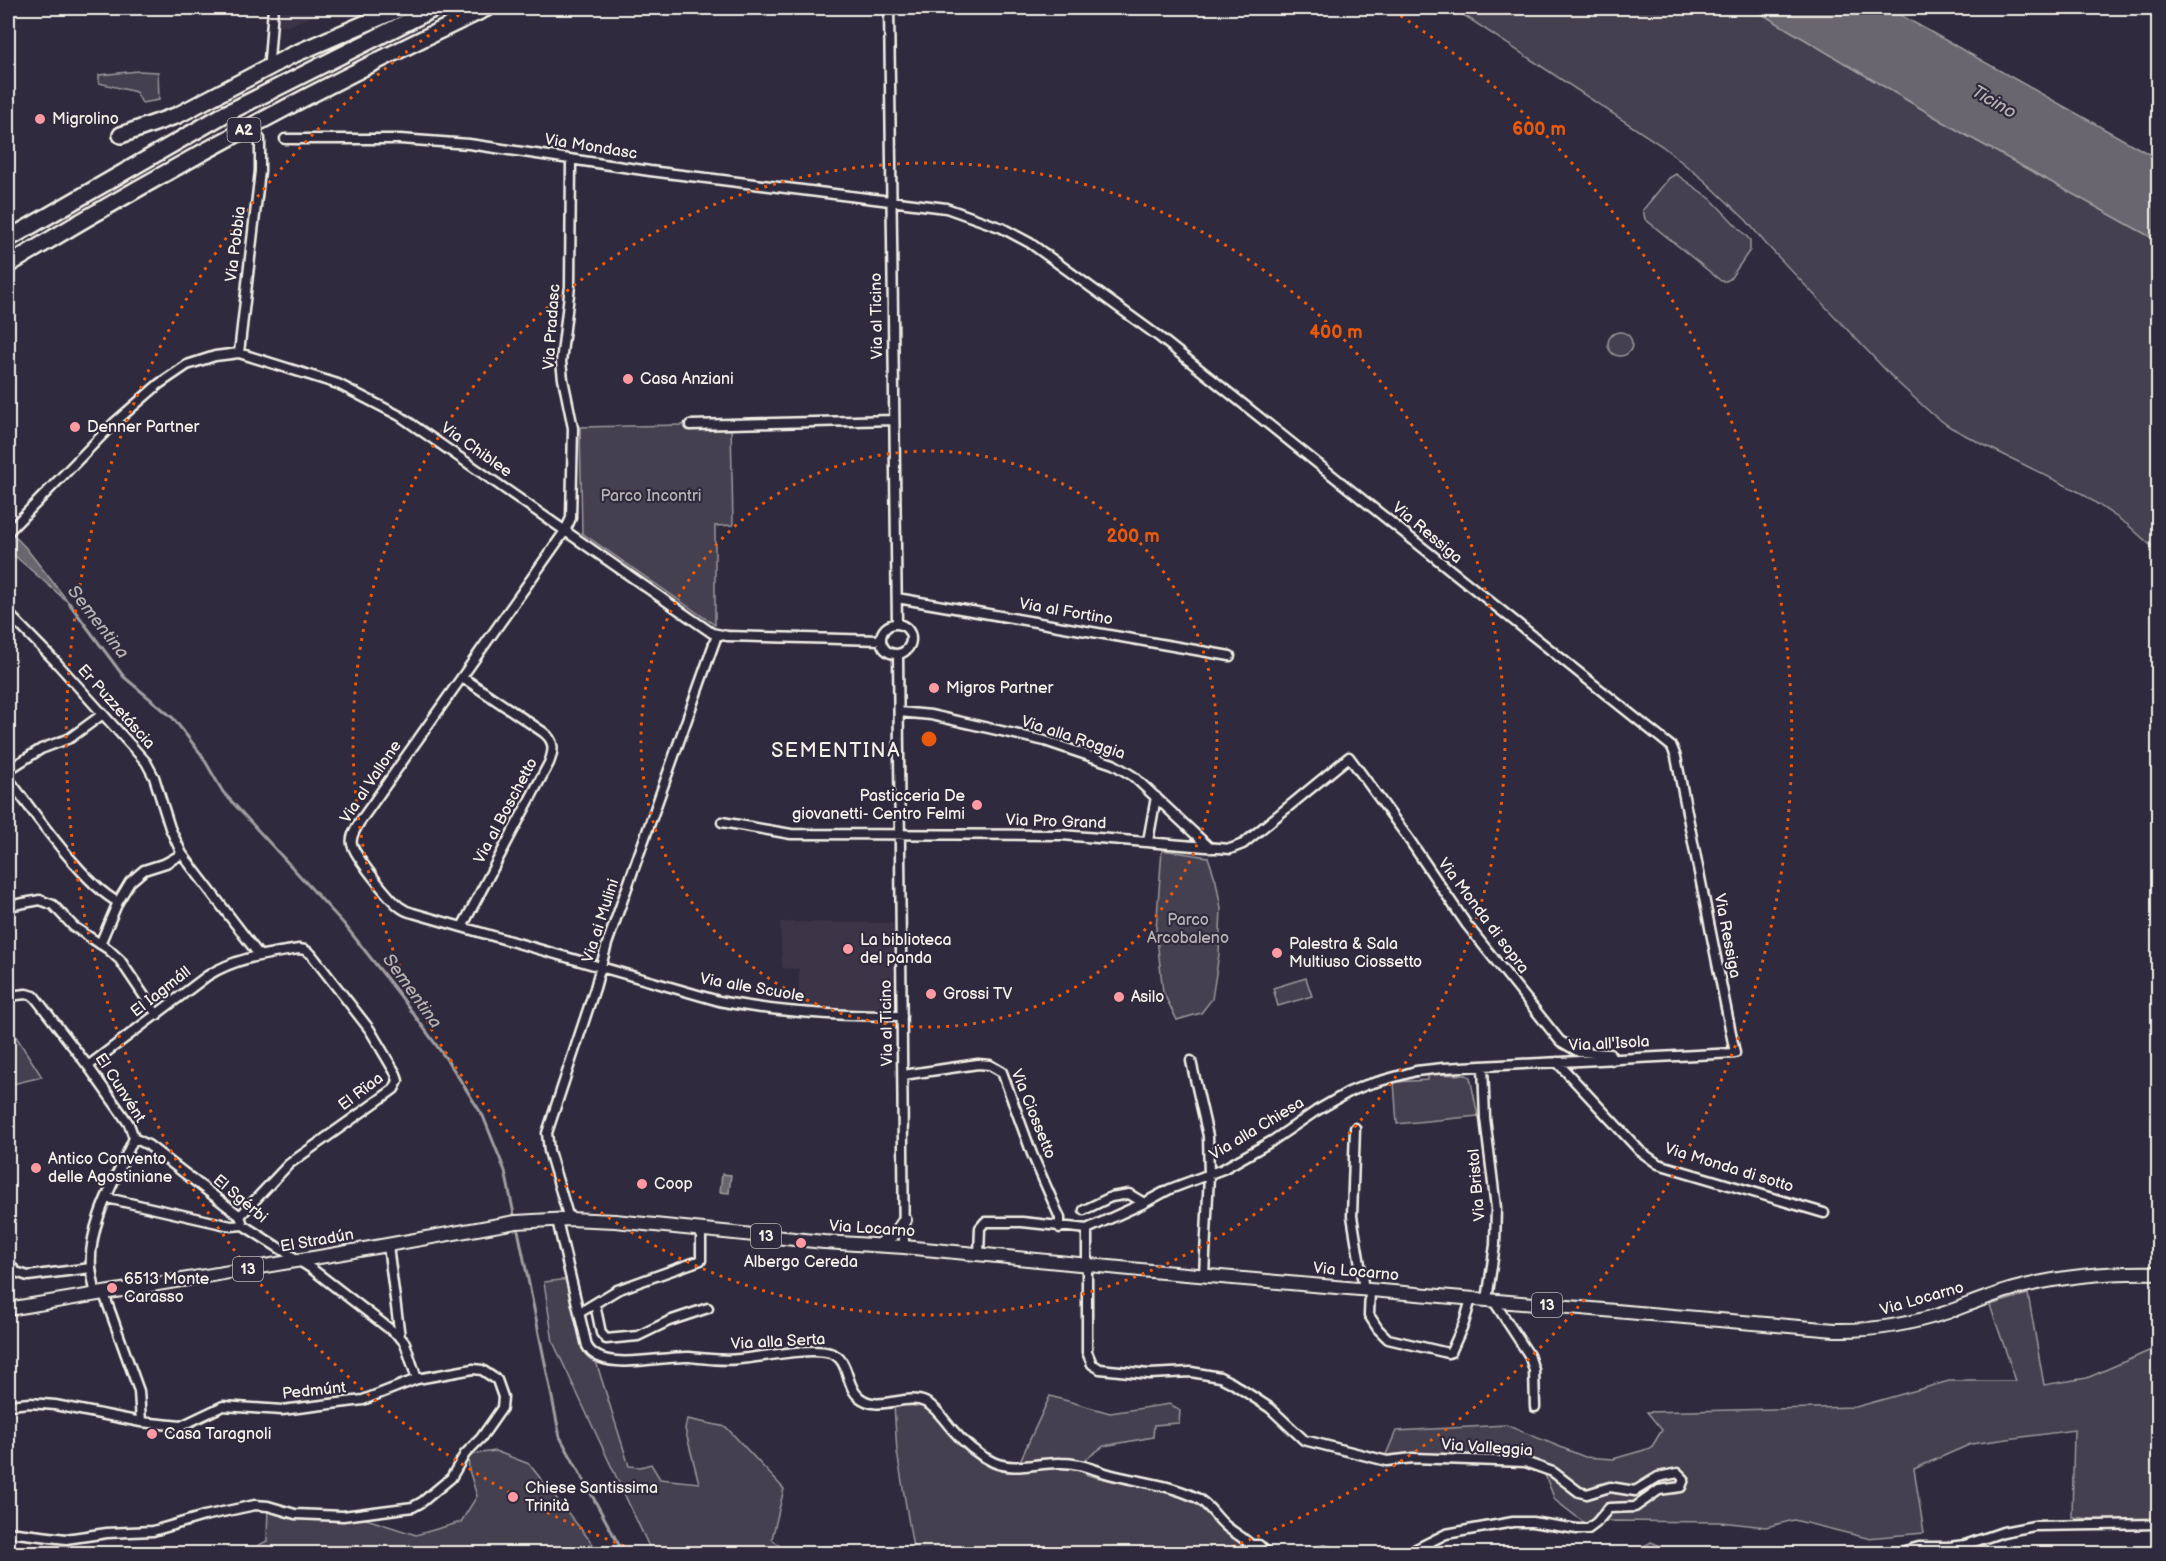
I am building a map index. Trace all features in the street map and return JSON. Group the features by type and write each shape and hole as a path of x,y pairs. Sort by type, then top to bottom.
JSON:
{"highway":[{"path":"121,135 178,114 290,56 401,8"},
{"name":"A2","path":"8,239 225,114 435,8"},
{"name":"A2","path":"8,265 111,203 262,120 487,8"}],"main road":[{"name":"Via Locarno","path":"557,1220 615,1221 824,1242 904,1247 1824,1330 1860,1330 1895,1326 2013,1289 2046,1282 2100,1274 2158,1273"},
{"name":"El Stradún","path":"8,1309 489,1227 557,1220"},
{"path":"880,1245 905,1220"}],"street":[{"path":"269,60 273,8"},
{"name":"Via al Ticino","path":"889,8 897,624"},
{"path":"2154,8 2158,10"},
{"name":"Via Pobbia","path":"239,353 260,171 260,139"},
{"name":"Via Mondasc","path":"285,139 447,141 571,160 891,202"},
{"name":"Via Pradasc","path":"565,531 572,513 573,428 561,362 570,286 571,160"},
{"name":"Via Ressiga","path":"891,202 955,210 1002,228 1030,243 1158,336 1377,510 1482,597 1669,744 1676,757 1735,1053"},
{"name":"Via Chiblee","path":"8,531 119,419 171,375 200,360 239,353 316,375 370,399 400,416 717,635"},
{"path":"690,425 894,420"},
{"name":"Via al Vallone","path":"565,531 359,823 351,842 360,860 400,907 413,913 601,967"},
{"name":"Via al Fortino","path":"897,598 1230,656"},
{"name":"Er Puzzetáscia","path":"8,613 152,770 170,828 182,854 259,955"},
{"path":"897,624 908,630 911,638 907,650 898,654 886,651 881,640 886,629 897,624"},
{"path":"717,635 881,640"},
{"name":"Via ai Mulini","path":"557,1220 547,1133 657,800 717,635"},
{"name":"Via al Ticino","path":"898,654 904,1247"},
{"name":"Via al Boschetto","path":"462,677 548,736 553,746 549,763 462,927"},
{"name":"Via alla Roggia","path":"899,712 931,715 1045,741 1120,767 1133,776 1210,849"},
{"path":"8,770 41,750 70,738 103,714"},
{"name":"Via Pro Grand","path":"722,822 791,834 1037,834 1148,841 1226,850 1238,847 1349,757"},
{"name":"Via Monda di sopra","path":"1349,757 1406,834 1467,925 1560,1041 1579,1052 1610,1054 1614,1060"},
{"path":"8,778 72,860 104,892 118,902"},
{"path":"1148,841 1156,797"},
{"path":"100,944 118,902 130,882 147,868 166,863 182,854"},
{"path":"8,906 40,900 60,910 74,927 120,960 157,1015"},
{"name":"El Rïaa","path":"240,1216 289,1164 383,1097 398,1082 396,1074 370,1030 308,951 299,949 259,955"},
{"name":"El Iagmáll","path":"88,1066 216,970 259,955"},
{"name":"Via alle Scuole","path":"601,967 744,1006 819,1015 902,1016"},
{"name":"El Cunvént","path":"8,996 26,994 34,996 129,1124 134,1138 96,1227 91,1268 139,1391 141,1422"},
{"name":"Via all'Isola","path":"1483,1066 1735,1053"},
{"path":"1191,1061 1206,1126 1209,1175 1204,1275"},
{"name":"Via Monda di sotto","path":"1557,1062 1640,1151 1658,1164 1824,1213"},
{"name":"Via Ciossetto","path":"903,1076 978,1064 998,1068 1004,1076 1032,1154 1060,1218 1060,1227"},
{"name":"Via alla Chiesa","path":"1087,1229 1170,1189 1223,1169 1272,1141 1326,1105 1366,1085 1425,1070 1483,1066"},
{"name":"Via Bristol","path":"1483,1066 1485,1118 1496,1208 1490,1300"},
{"path":"1355,1128 1352,1216 1367,1289 1369,1315 1383,1336 1391,1341 1412,1344 1427,1350 1451,1352 1464,1323 1470,1299"},
{"name":"El Sgérbi","path":"134,1138 148,1144 240,1216 243,1225 340,1290 400,1337"},
{"path":"1084,1209 1112,1197 1129,1194 1144,1203"},
{"path":"107,1198 231,1226 243,1225"},
{"name":"Via alla Serta","path":"557,1220 588,1349 593,1356 602,1359 652,1361 683,1357 721,1360 829,1352 841,1361 859,1397 867,1402 876,1403 914,1400 924,1402 933,1407 963,1440 995,1463 1015,1467 1048,1462 1082,1464 1109,1474 1158,1484 1203,1502 1251,1549"},
{"path":"979,1255 983,1223 1022,1222 1087,1229 1088,1265"},
{"path":"579,1313 617,1290 701,1260 700,1230"},
{"path":"388,1246 400,1337 405,1343 417,1379"},
{"path":"8,1262 16,1272 28,1276 91,1268"},
{"name":"Via Valleggia","path":"1088,1265 1087,1352 1090,1361 1097,1368 1149,1374 1191,1372 1220,1377 1270,1408 1304,1440 1387,1461 1413,1458 1525,1462 1553,1472 1579,1492 1587,1494 1610,1487 1635,1491 1655,1478 1671,1473 1678,1473 1684,1479 1681,1487 1659,1490 1635,1507 1609,1508 1588,1529 1513,1521 1446,1534 1406,1554"},
{"path":"1490,1300 1529,1355 1534,1370 1535,1407"},
{"path":"595,1304 601,1333 606,1339 638,1336 669,1321 708,1308"},
{"name":"Pedmúnt","path":"8,1406 30,1402 141,1422 181,1426 223,1406 282,1410 363,1400 417,1379 478,1369 492,1376 502,1391 504,1402 499,1414 481,1438 465,1454 445,1484 412,1507 354,1515 295,1514 268,1506 255,1505 204,1516 153,1531 107,1533 66,1539 8,1532"},
{"path":"1897,1553 1919,1547 1965,1545 2003,1532 2034,1526 2158,1524"},
{"path":"1251,1549 1259,1545 1268,1554"},
{"path":"1307,1554 1325,1551 1340,1554"}],"shaded area":[{"path":"281,8 331,8 288,26 279,26"},
{"path":"780,922 894,923 893,986 890,1001 883,1006 867,1010 799,1008 799,969 782,968"}],"green space":[{"path":"1453,8 1752,8 1964,134 2158,241 2158,552 2128,525 2081,493 1982,444 1950,427 1932,414 1897,382 1746,220 1705,181 1662,146"},
{"path":"138,71 158,72 159,100 142,103 136,92 99,83 99,75"},
{"path":"1676,174 1711,199 1750,240 1750,250 1730,279 1726,281 1721,281 1645,219 1643,210 1669,178"},
{"path":"1620,332 1628,336 1632,344 1628,352 1620,356 1612,352 1608,344 1612,336"},
{"name":"Parco Incontri","path":"731,424 733,525 715,526 715,625 582,533 580,427"},
{"name":"Parco Arcobaleno","path":"1162,850 1208,857 1216,881 1221,908 1219,954 1212,999 1201,1013 1177,1020 1163,992 1156,930"},
{"path":"1306,978 1312,996 1278,1006 1273,988"},
{"path":"8,1024 42,1077 8,1085"},
{"path":"1428,1074 1470,1077 1478,1116 1397,1124 1394,1082 1428,1080"},
{"path":"570,1279 629,1466 640,1467 651,1464 660,1479 699,1483 685,1429 687,1419 726,1427 784,1489 772,1539 788,1553 652,1553 553,1342 544,1282"},
{"path":"2028,1294 2044,1385 2087,1378 2158,1347 2158,1526 2072,1517 2074,1430 1971,1444 1914,1469 1924,1533 1867,1538 1794,1520 1766,1527 1720,1522 1608,1521 1595,1527 1586,1524 1555,1500 1540,1462 1511,1457 1385,1457 1396,1431 1506,1425 1585,1457 1613,1459 1651,1448 1662,1430 1647,1412 1856,1407 1949,1381 2016,1381 1990,1305"},
{"path":"1050,1396 1110,1413 1170,1404 1180,1411 1179,1423 1154,1425 1153,1437 1104,1446 1086,1459 1085,1474 1154,1487 1180,1495 1202,1507 1240,1541 1243,1548 1242,1554 876,1554 913,1548 897,1452 894,1405 925,1406 994,1466 1019,1463"},
{"path":"495,1451 529,1464 600,1553 242,1554 267,1541 268,1506 277,1510 354,1515 416,1535 461,1522 477,1496 469,1470 468,1455"},
{"path":"1651,1542 1673,1551 1673,1553 1632,1553"},
{"path":"2158,1546 2158,1553 2119,1553"}],"water":[{"name":"Ticino","path":"1752,8 1888,8 2158,159 2158,241 1964,134"},
{"path":"8,529 26,548 70,604 8,550"},
{"path":"722,1174 731,1175 729,1193 720,1192"}],"waterway":[{"name":"Sementina","path":"69,603 124,677 173,718 201,754 223,792 344,924 450,1064 483,1116 505,1171 515,1219"},
{"name":"Sementina","path":"517,1225 560,1437 624,1554"}],"tunnel":[{"path":"260,139 268,66"}],"place":[{"name":"Migrolino","path":"40,119"},
{"name":"Casa Anziani","path":"628,379"},
{"name":"Denner Partner","path":"75,427"},
{"name":"Migros Partner","path":"934,688"},
{"name":"Pasticceria De giovanetti- Centro Felmi","path":"977,805"},
{"name":"La biblioteca del panda","path":"848,949"},
{"name":"Palestra & Sala Multiuso Ciossetto","path":"1277,953"},
{"name":"Grossi TV","path":"931,994"},
{"name":"Asilo","path":"1119,997"},
{"name":"Antico Convento delle Agostiniane","path":"36,1168"},
{"name":"Coop","path":"642,1184"},
{"name":"Albergo Cereda","path":"801,1243"},
{"name":"6513 Monte Carasso","path":"112,1288"},
{"name":"Casa Taragnoli","path":"152,1434"},
{"name":"Chiese Santissima Trinità","path":"513,1497"}],"district":[{"name":"SEMENTINA","path":"836,751"}]}
